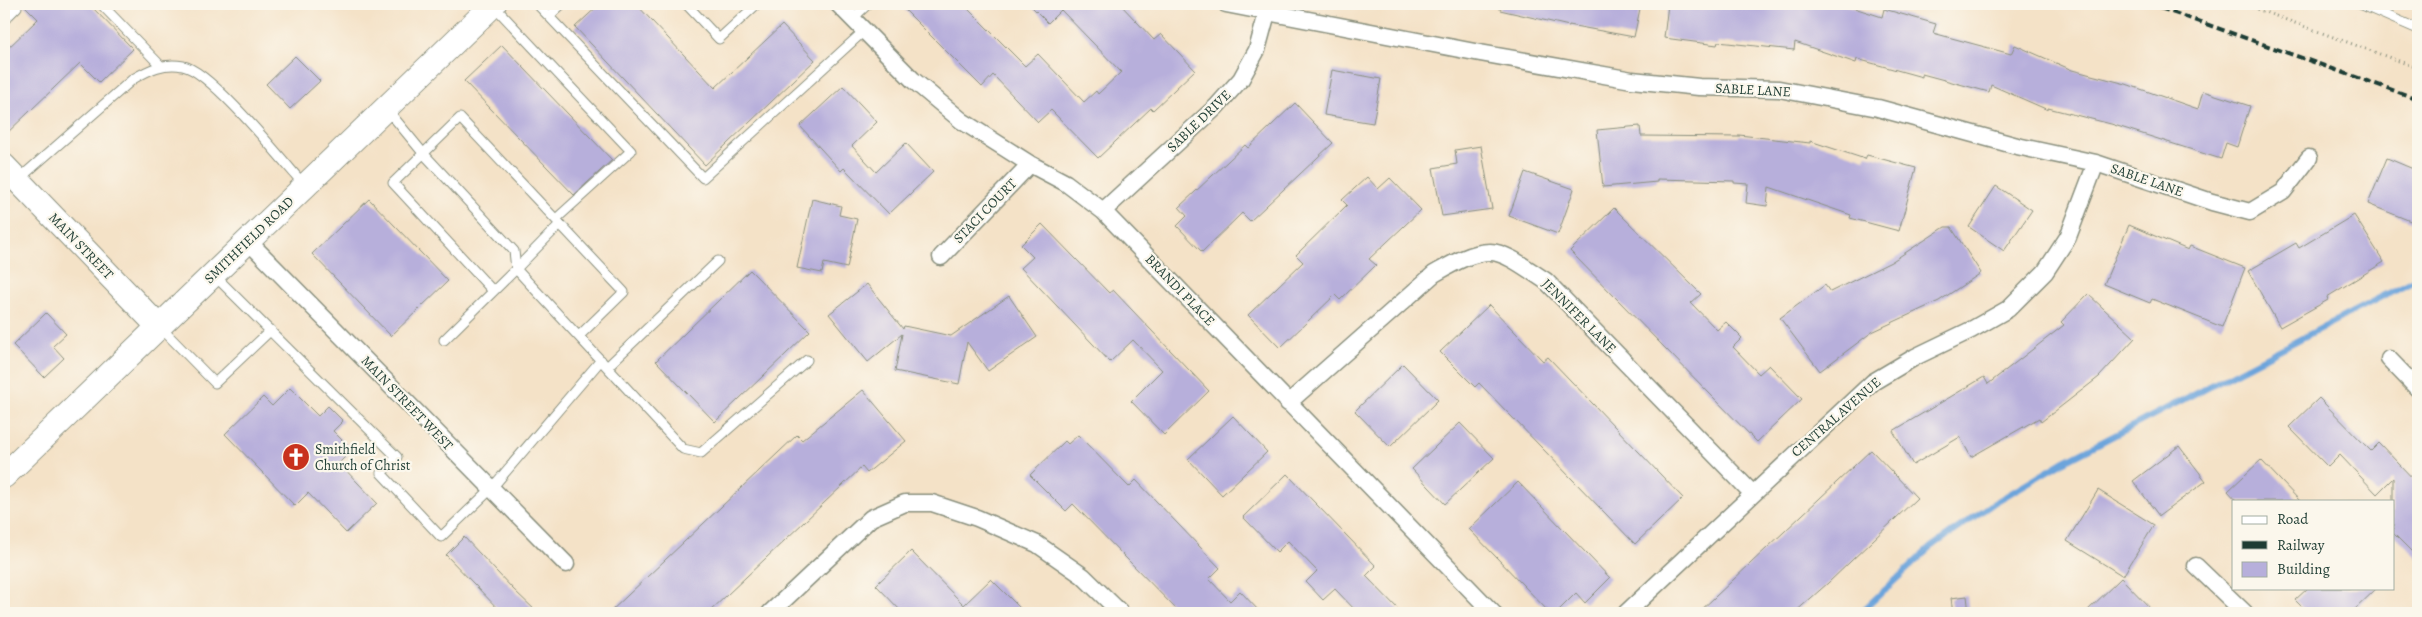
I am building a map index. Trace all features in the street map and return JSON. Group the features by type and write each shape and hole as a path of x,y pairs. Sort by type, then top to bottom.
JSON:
{"main road":[{"name":"SMITHFIELD ROAD","path":"4,476 494,4"},
{"name":"MAIN STREET","path":"11,173 159,327"}],"street":[{"name":"BRANDI PLACE","path":"838,4 913,80 962,121 1030,164 1066,183 1104,211 1493,613"},
{"name":"SABLE LANE","path":"1226,4 1632,80 1699,87 1779,89 1878,108 2017,146 2096,163 2212,202 2250,212 2283,192 2309,158"},
{"name":"SABLE DRIVE","path":"1104,211 1216,107 1241,79 1257,50 1267,13"},
{"name":"CENTRAL AVENUE","path":"1626,613 1752,493 1873,382 1915,357 1971,330 2008,309 2045,272 2068,237 2096,163"},
{"name":"STACI COURT","path":"941,257 1030,164"},
{"name":"MAIN STREET WEST","path":"248,240 566,564"},
{"name":"JENNIFER LANE","path":"1288,403 1434,274 1462,259 1490,252 1513,260 1546,281 1752,493"},
{"path":"2389,359 2418,389"},
{"path":"770,613 871,518 905,503 932,503 977,518 1037,544 1083,576 1121,613"},
{"path":"2196,566 2246,613"}],"lane":[{"path":"100,4 161,66"},
{"path":"444,340 516,269 558,222 631,151 494,4"},
{"path":"537,4 703,178 858,25 868,4"},
{"path":"549,16 562,4"},
{"path":"686,4 720,38 757,4"},
{"path":"2360,4 2418,29"},
{"path":"4,20 17,7"},
{"path":"11,173 132,80 152,68 168,64 185,66 202,77 219,92 305,186"},
{"path":"386,108 423,154 514,251 516,269 683,449 701,453 807,360"},
{"path":"493,290 393,183 460,118 624,292 579,336"},
{"path":"214,274 397,457 381,473 441,537 491,489 604,363 718,261"},
{"path":"159,327 215,383 271,330"}],"path":[{"path":"2243,4 2418,68"}],"building":[{"path":"23,4 89,4 133,49 99,82 80,63 4,136 4,52 38,19"},
{"path":"600,4 636,4 715,88 782,25 815,60 705,165 575,27"},
{"path":"899,4 963,4 1025,66 1038,54 1084,102 1096,91 1098,94 1121,72 1061,10 1048,23 1029,4 1120,4 1154,40 1161,34 1195,70 1098,158 1051,110 1038,122 993,75 982,87"},
{"path":"1501,4 1641,4 1634,37 1569,26 1500,10"},
{"path":"1668,4 1842,4 1882,17 1884,9 1936,24 1933,33 2011,54 2015,45 2072,70 2126,84 2198,109 2203,91 2250,106 2237,147 2226,143 2221,159 2111,124 2048,108 2048,110 1991,85 1989,92 1922,74 1922,77 1857,59 1856,63 1795,42 1794,50 1718,42 1717,45 1664,38"},
{"path":"502,45 612,160 574,195 464,81"},
{"path":"295,56 320,81 290,109 266,84"},
{"path":"1332,70 1381,79 1373,123 1324,115"},
{"path":"843,86 877,122 852,146 876,172 906,143 933,172 889,214 844,168 841,171 800,126"},
{"path":"1295,103 1333,143 1250,221 1242,213 1202,252 1177,226 1187,216 1179,207 1245,145 1248,148"},
{"path":"1640,126 1641,136 1739,137 1739,135 1810,143 1810,141 1865,159 1867,155 1916,168 1899,231 1850,218 1851,215 1769,187 1767,206 1746,203 1748,184 1734,183 1734,181 1657,179 1657,182 1603,187 1597,130"},
{"path":"1481,146 1492,209 1442,216 1433,168 1457,164 1455,150"},
{"path":"2387,158 2418,171 2418,224 2368,204"},
{"path":"1525,172 1574,189 1558,234 1509,216"},
{"path":"1367,177 1378,189 1390,178 1421,210 1369,259 1376,265 1340,300 1335,295 1280,348 1248,315 1303,262 1296,255 1347,205 1342,200"},
{"path":"1996,186 2032,210 2004,251 1969,227"},
{"path":"369,199 448,281 391,336 312,254"},
{"path":"812,199 841,206 839,215 857,219 847,268 824,263 822,273 797,268"},
{"path":"1614,208 1701,294 1691,303 1717,330 1726,322 1742,338 1733,347 1759,374 1769,365 1802,399 1757,442 1570,251"},
{"path":"2354,215 2384,262 2327,297 2328,300 2280,327 2248,271 2296,243 2299,248"},
{"path":"1042,224 1109,293 1113,290 1209,391 1164,435 1131,401 1162,370 1133,340 1110,362 1021,268 1033,257 1021,245"},
{"path":"2129,225 2188,250 2190,246 2245,268 2222,327 2152,299 2150,303 2104,284"},
{"path":"1945,227 1951,227 1981,273 1939,301 1872,332 1820,371 1780,318 1825,285 1830,292 1891,262"},
{"path":"750,270 810,331 715,422 656,361"},
{"path":"867,284 903,329 904,326 951,336 1009,296 1037,337 988,371 967,342 959,384 895,371 902,334 868,362 829,314"},
{"path":"2088,294 2135,338 2099,377 2041,422 2039,418 1971,457 1960,437 1913,465 1893,431 1984,377 1988,384 2064,325 2061,322"},
{"path":"1489,305 1543,361 1548,357 1683,498 1635,544 1479,383 1475,387 1440,352"},
{"path":"46,313 66,334 53,346 64,358 44,377 13,345"},
{"path":"1403,364 1438,400 1390,447 1355,411"},
{"name":"Smithfield Church of Christ","path":"290,388 318,416 328,406 343,421 333,431 352,450 339,463 377,503 346,533 308,493 295,506 225,434 263,397 272,406"},
{"path":"863,390 906,441 867,473 862,467 708,613 609,613 797,435 802,440"},
{"path":"2319,398 2371,451 2379,443 2418,484 2418,558 2394,534 2393,478 2377,494 2340,455 2328,467 2289,427"},
{"path":"1233,416 1267,452 1222,495 1188,459"},
{"path":"1460,423 1494,458 1445,504 1412,469"},
{"path":"1078,435 1129,487 1136,480 1220,568 1209,579 1230,601 1240,591 1261,613 1180,613 1073,504 1066,511 1030,475 1065,441 1068,444"},
{"path":"2179,446 2206,481 2159,516 2133,481"},
{"path":"1871,450 1917,498 1828,583 1794,613 1698,613"},
{"path":"2261,460 2299,500 2236,500 2228,491"},
{"path":"1287,474 1376,566 1366,576 1402,613 1358,613 1335,589 1323,600 1306,582 1317,571 1288,541 1277,552 1243,517"},
{"path":"1518,482 1610,578 1585,603 1576,593 1556,613 1550,613 1469,529"},
{"path":"2098,490 2154,525 2123,576 2067,541"},
{"path":"464,537 538,613 502,613 446,555"},
{"path":"911,551 964,605 991,579 1025,613 903,613 876,585"},
{"path":"2121,578 2155,613 2085,613"},
{"path":"2306,590 2375,590 2351,613 2308,613 2295,600"},
{"path":"1967,596 1969,613 1953,613 1951,598"}],"waterway":[{"path":"1860,613 1931,547 1994,503 2063,462 2418,278"}],"railway":[{"path":"2149,4 2418,99"}],"place":[{"name":"Smithfield Church of Christ","path":"296,457"}]}
